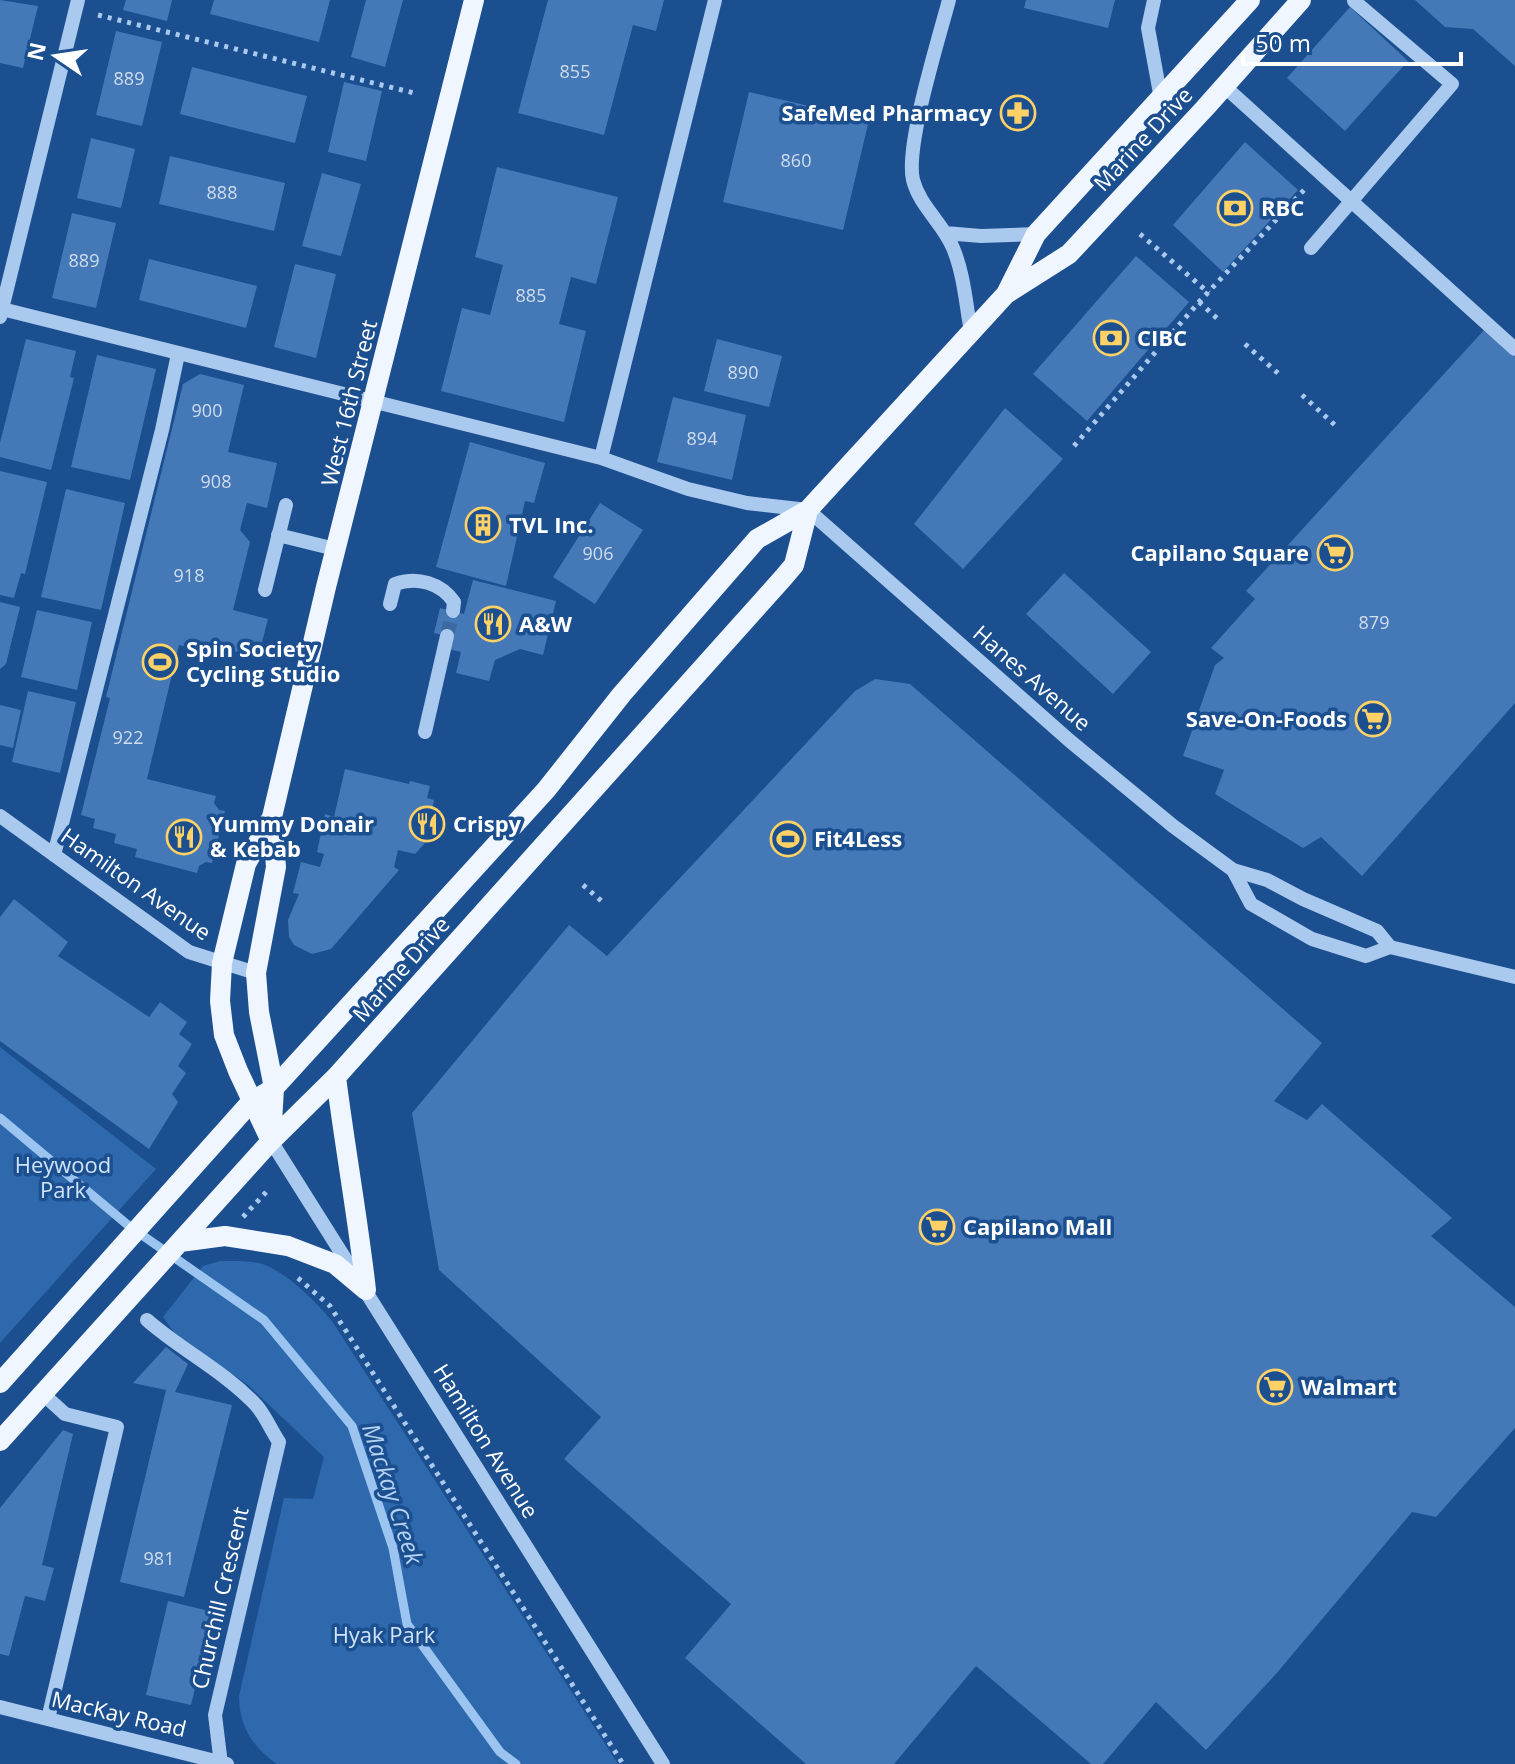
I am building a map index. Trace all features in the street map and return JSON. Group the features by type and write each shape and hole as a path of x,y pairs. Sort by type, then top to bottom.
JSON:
{"main road":[{"name":"West 16th Street","path":"271,1141 251,1102 224,1035 220,1001 222,963 246,864 272,817 335,549 474,0"},
{"name":"Marine Drive","path":"1006,294 1036,234 1250,0"},
{"name":"Marine Drive","path":"0,1383 251,1102 274,1088 546,790 622,694 757,539 808,510 1006,294 1069,254 1301,0"},
{"name":"Marine Drive","path":"0,1441 271,1141 336,1077 783,578 794,565 808,510"},
{"name":"West 16th Street","path":"271,1141 274,1088 259,1012 256,973 276,867 272,817"},
{"path":"336,1077 344,1147 357,1206 366,1290"},
{"path":"180,1242 225,1236 288,1246 335,1264 366,1290"}],"street":[{"path":"78,0 1,313 601,458 688,489 747,503 808,510"},
{"path":"601,458 715,0"},
{"path":"949,0 913,145 912,178 924,207 945,233 958,263 971,332"},
{"path":"1154,0 1148,28 1161,99"},
{"path":"1311,248 1452,84 1354,1"},
{"path":"1224,86 1515,349"},
{"path":"945,233 981,236 1036,234"},
{"path":"54,855 162,430 178,354"},
{"path":"265,590 286,505"},
{"name":"Hanes Avenue","path":"808,510 1070,741 1173,826 1233,870 1267,880 1377,931 1390,947"},
{"path":"278,535 335,549"},
{"path":"390,604 395,584 418,580 445,589 454,602 453,611"},
{"path":"425,732 447,636"},
{"name":"Hamilton Avenue","path":"0,816 189,952 256,973"},
{"name":"Hanes Avenue","path":"1233,870 1251,904 1312,939 1366,956 1390,947 1515,977"},
{"name":"Hamilton Avenue","path":"271,1141 663,1764"},
{"name":"Churchill Crescent","path":"147,1320 224,1377 257,1406 279,1442 215,1715 223,1763"},
{"path":"43,1394 65,1414 117,1427 48,1719"},
{"name":"MacKay Road","path":"0,1707 223,1763"}],"path":[{"path":"98,15 418,94"},
{"path":"1074,446 1199,302 1304,190"},
{"path":"1140,234 1209,293"},
{"path":"1199,302 1220,321"},
{"path":"1245,344 1280,375"},
{"path":"1302,395 1337,427"},
{"path":"583,885 605,904"},
{"path":"237,1223 269,1189"},
{"path":"287,1271 330,1306 623,1764"}],"green space":[{"name":"Heywood Park","path":"0,1047 156,1169 0,1343"},
{"name":"Hyak Park","path":"220,1261 252,1262 270,1267 303,1291 332,1321 618,1764 277,1764 254,1743 242,1717 239,1696 284,1498 313,1499 324,1457 248,1385 176,1335 163,1317 203,1266"}],"building":[{"path":"0,0 38,6 23,68 0,63"},
{"path":"126,0 172,0 167,21 123,10"},
{"path":"214,0 330,0 319,42 210,14"},
{"path":"366,0 403,0 385,67 351,57"},
{"path":"548,0 664,0 656,31 633,25 604,135 518,113"},
{"path":"1026,0 1115,0 1108,28 1024,8"},
{"path":"1415,0 1515,0 1515,66 1473,29 1445,27"},
{"path":"1350,7 1408,61 1345,131 1287,78"},
{"path":"116,31 162,42 142,126 96,115"},
{"path":"192,67 307,96 295,143 180,114"},
{"path":"344,82 382,91 366,161 328,152"},
{"path":"749,92 869,120 843,230 723,202"},
{"path":"91,138 135,149 121,208 77,198"},
{"name":"RBC","path":"1245,142 1298,190 1223,272 1173,225"},
{"path":"170,156 285,183 274,231 159,204"},
{"path":"497,167 618,197 596,284 571,277 559,324 586,331 564,422 441,391 462,308 490,315 503,265 475,257"},
{"path":"322,173 361,184 341,256 302,246"},
{"path":"72,213 116,223 96,308 52,298"},
{"name":"CIBC","path":"1136,256 1189,302 1087,421 1033,374"},
{"path":"149,259 257,286 246,328 139,300"},
{"path":"295,264 336,274 316,358 274,347"},
{"path":"1484,330 1515,357 1515,703 1362,876 1321,837 1303,848 1215,794 1224,770 1183,756 1215,665 1224,658 1211,648 1255,599 1246,591"},
{"path":"26,339 76,351 70,377 74,378 51,470 0,457 0,443"},
{"path":"717,339 782,356 769,407 704,391"},
{"path":"97,355 156,369 130,480 71,467"},
{"path":"200,374 244,385 228,452 277,463 267,508 247,503 240,530 250,542 233,610 268,619 258,658 225,649 223,656 179,645 147,779 216,796 214,803 219,810 225,811 212,863 199,866 197,873 135,857 137,849 114,843 116,834 93,828 95,819 81,815 110,698 106,697 183,384"},
{"path":"673,397 746,415 732,480 657,462"},
{"path":"1005,408 1063,459 963,569 914,524"},
{"name":"TVL Inc.","path":"470,442 545,463 534,503 525,501 506,586 436,567"},
{"path":"0,471 47,482 25,574 21,573 14,598 0,595"},
{"path":"66,489 125,503 101,610 41,597"},
{"path":"600,503 643,530 595,604 553,577"},
{"path":"1064,573 1151,652 1113,694 1026,614"},
{"name":"A&W","path":"473,580 556,601 543,655 520,649 495,660 489,681 456,673 461,652 448,649 451,637 434,633 440,608 464,614"},
{"path":"0,602 20,607 6,664 0,669"},
{"path":"37,610 92,622 77,690 21,677"},
{"name":"Capilano Mall","path":"875,679 910,684 1322,1043 1274,1101 1307,1120 1322,1104 1452,1218 1431,1236 1515,1307 1515,1428 1436,1517 1412,1512 1276,1674 1206,1750 1156,1702 1103,1764 1091,1764 976,1666 894,1764 806,1764 685,1658 731,1604 564,1459 601,1417 439,1270 412,1113 569,925 607,956 855,691"},
{"path":"28,691 76,702 60,773 12,762"},
{"path":"0,705 21,710 13,748 0,745"},
{"path":"345,769 430,786 427,798 434,800 431,814 444,822 415,854 398,850 394,867 399,870 331,949 312,954 294,945 289,937 288,920 299,894 293,893 301,862 320,867 324,854 317,852 325,814 334,817"},
{"path":"14,899 68,942 58,956 149,1017 160,1002 187,1022 179,1034 192,1044 178,1066 186,1073 172,1094 178,1102 149,1149 0,1041 0,917"},
{"path":"166,1347 188,1364 175,1392 232,1405 184,1597 120,1582 166,1390 133,1383"},
{"path":"63,1430 73,1434 42,1565 54,1568 45,1601 25,1596 9,1656 0,1654 0,1508"},
{"path":"168,1601 213,1612 191,1705 146,1695"}],"waterway":[{"name":"Mackay Creek","path":"0,1118 129,1226 264,1320 352,1426 393,1548 407,1624 500,1752 516,1764"}],"tunnel":[{"path":"447,636 453,611"}],"place":[{"name":"SafeMed Pharmacy","path":"1018,113"},
{"name":"RBC","path":"1235,208"},
{"name":"CIBC","path":"1111,338"},
{"name":"TVL Inc.","path":"483,525"},
{"name":"Capilano Square","path":"1335,553"},
{"name":"A&W","path":"493,624"},
{"name":"Spin Society Cycling Studio","path":"160,662"},
{"name":"Save-On-Foods","path":"1373,719"},
{"name":"Crispy","path":"427,824"},
{"name":"Yummy Donair & Kebab","path":"184,837"},
{"name":"Fit4Less","path":"788,839"},
{"name":"Capilano Mall","path":"937,1227"},
{"name":"Walmart","path":"1275,1387"}]}
